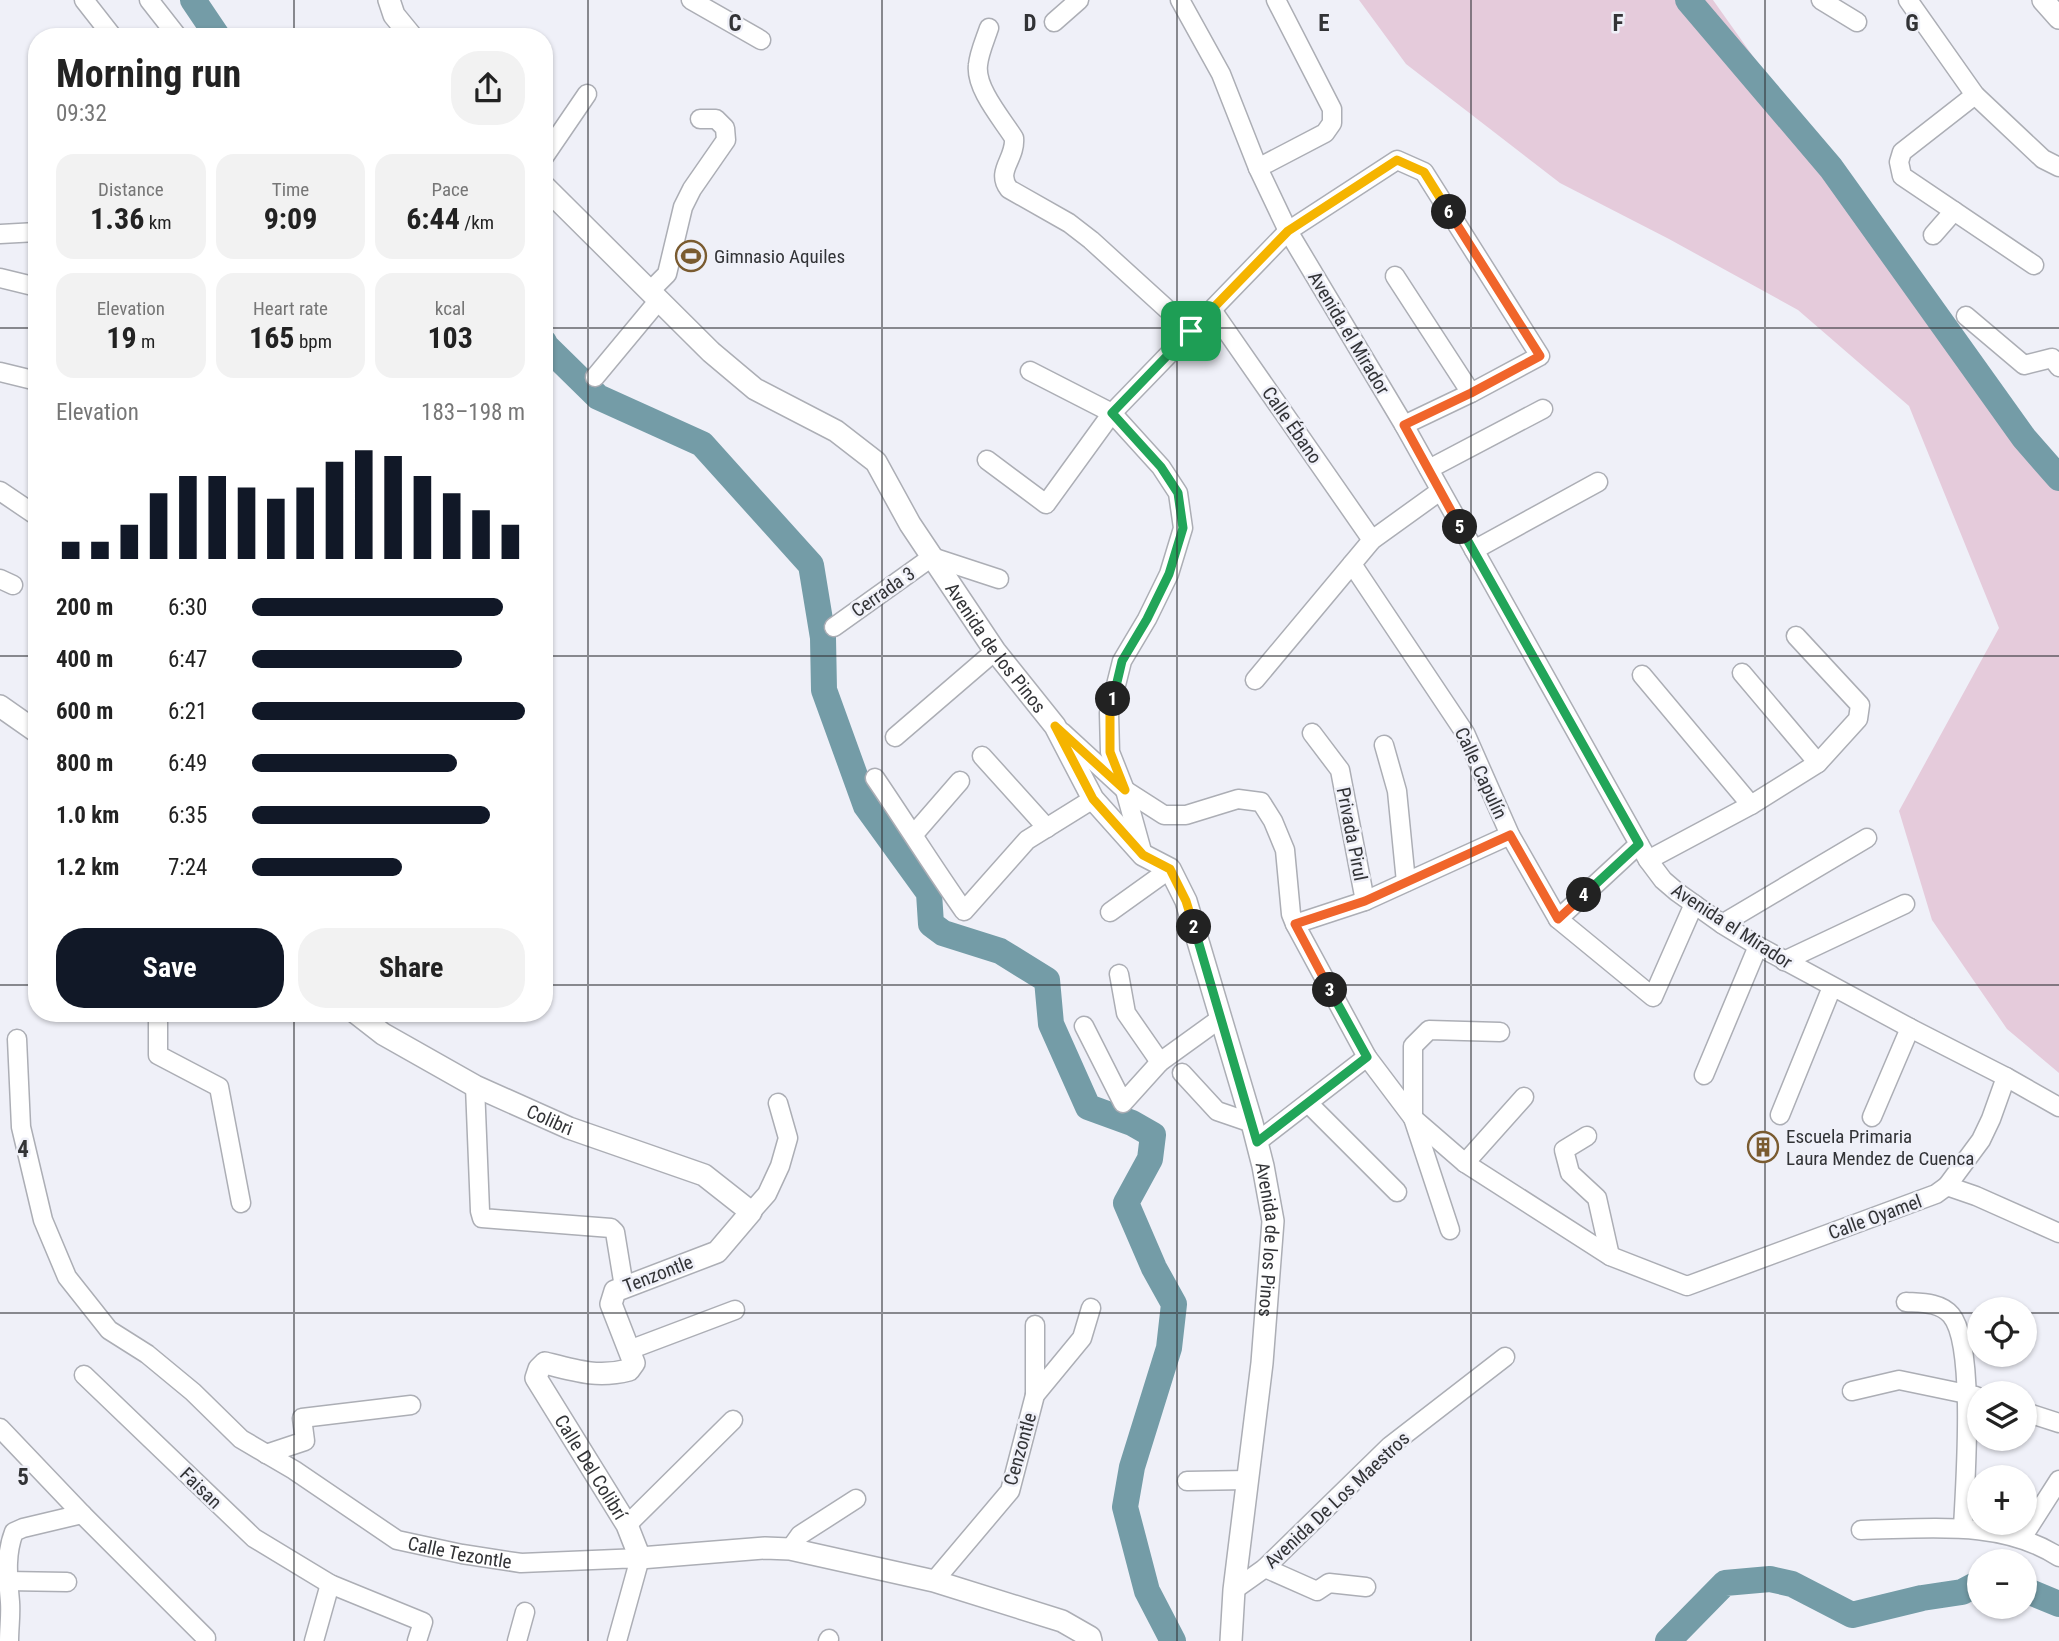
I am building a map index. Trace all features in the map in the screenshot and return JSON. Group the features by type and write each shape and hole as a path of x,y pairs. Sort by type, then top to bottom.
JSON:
{"street":[{"path":"84,0 106,28"},
{"path":"149,0 171,28"},
{"path":"389,0 394,15 405,28"},
{"path":"691,0 761,40"},
{"path":"1054,22 1079,0"},
{"name":"Avenida el Mirador","path":"1180,0 1221,74 1258,168 1288,231 1404,425 1643,852 1663,880 1722,924 1784,961 2059,1107"},
{"path":"1258,168 1325,133 1332,123 1332,109 1276,0"},
{"path":"1821,0 1857,22"},
{"path":"1908,0 1975,96 2043,159 2059,167"},
{"path":"2043,0 2059,18"},
{"path":"989,28 978,64 978,76 982,88 1014,138 1015,146 1003,175 1004,181 1009,188 1069,223 1091,240 1191,331"},
{"path":"553,144 587,94"},
{"path":"1975,96 1902,152 1899,162 1902,176 2034,265"},
{"path":"595,377 667,274 682,207 726,140 725,128 716,119 700,119"},
{"path":"987,460 1046,504 1112,413 1288,231 1397,160 1424,172 1540,356 1404,425"},
{"name":"Avenida de los Pinos","path":"553,195 711,352 755,389 836,431 876,462 910,524 995,651 1055,726 1093,799 1143,855 1170,869 1186,901 1254,1132 1273,1221 1262,1363 1234,1590 1231,1641"},
{"path":"1933,234 1954,211"},
{"path":"0,234 28,232"},
{"path":"1395,276 1471,393"},
{"path":"0,278 28,285"},
{"name":"Calle Ébano","path":"1212,310 1371,540"},
{"path":"1966,316 2024,365 2056,362"},
{"path":"1030,371 1112,413 1161,467 1178,493 1183,528 1169,574 1122,661 1110,713 1110,752 1125,790 1143,855"},
{"path":"0,372 28,379"},
{"path":"1429,469 1543,409"},
{"path":"1474,550 1598,482"},
{"path":"0,491 28,510"},
{"path":"1255,680 1371,540 1440,491"},
{"path":"932,557 999,579"},
{"name":"Cerrada 3","path":"834,626 932,557"},
{"name":"Calle Capulín","path":"1352,564 1465,733 1510,835 1558,919 1653,997 1694,904"},
{"path":"1558,919 1643,852 1751,805 1818,763 1858,719 1860,705 1796,636"},
{"path":"895,737 995,651"},
{"path":"1742,673 1818,763"},
{"path":"1642,675 1751,805"},
{"path":"0,706 28,726"},
{"path":"1055,726 1125,790 1164,815 1186,815 1238,799 1261,802 1285,849 1291,914 1295,924 1367,1057 1413,1118 1465,1163 1610,1256"},
{"name":"Privada Pirul","path":"1312,733 1340,770 1365,901"},
{"path":"1384,745 1397,791 1406,882"},
{"path":"982,756 1046,828"},
{"path":"874,778 964,911 1027,840 1093,799"},
{"path":"914,834 960,781"},
{"path":"1295,924 1365,901 1510,835"},
{"path":"1722,924 1867,838"},
{"path":"1110,912 1170,869"},
{"path":"1784,961 1905,904"},
{"path":"1704,1074 1758,946"},
{"path":"1119,974 1126,1013 1160,1062"},
{"path":"1780,1115 1832,987"},
{"path":"1084,1026 1123,1103 1160,1062 1221,1018"},
{"path":"158,1022 158,1055 219,1087 241,1203"},
{"name":"Colibri","path":"368,1022 383,1034 475,1086 569,1128 705,1175 751,1212"},
{"path":"1871,1117 1910,1028"},
{"path":"1450,1230 1413,1118 1413,1046 1429,1030 1500,1032"},
{"name":"Calle Tezontle","path":"17,1039 21,1127 43,1220 67,1277 109,1330 147,1354 193,1392 241,1439 397,1540 521,1563 790,1549 934,1581 1062,1621 1090,1637 1091,1641"},
{"path":"1182,1073 1217,1111 1254,1132 1308,1103 1367,1057"},
{"path":"2006,1077 1981,1140 1947,1186 2059,1233"},
{"path":"475,1086 482,1218 611,1228 615,1232 624,1287"},
{"path":"1465,1163 1524,1097"},
{"name":"Tenzontle","path":"629,1350 611,1304 615,1291 718,1252 767,1194 780,1166 788,1138 778,1103"},
{"path":"1308,1103 1397,1192"},
{"path":"1587,1136 1564,1150 1570,1173 1597,1198 1610,1256"},
{"name":"Calle Oyamel","path":"1610,1256 1687,1286 1936,1194 1947,1186"},
{"path":"1906,1302 1936,1304 1950,1314 1959,1329 1970,1381"},
{"name":"Cenzontle","path":"934,1581 1010,1491 1035,1395 1082,1338 1091,1308"},
{"path":"629,1350 735,1310"},
{"path":"1035,1325 1035,1395"},
{"name":"Calle Del Colibrí","path":"629,1350 634,1363 629,1370 594,1375 545,1363 536,1378 627,1525 640,1558"},
{"name":"Avenida De Los Maestros","path":"1234,1590 1265,1568 1390,1446 1505,1357"},
{"name":"Faisan","path":"84,1375 254,1538 330,1584 422,1622 417,1641"},
{"path":"1852,1391 1899,1380 1967,1395"},
{"path":"266,1454 304,1441 302,1418 411,1405"},
{"path":"2037,1416 2059,1423"},
{"path":"627,1525 733,1420"},
{"path":"0,1428 206,1638"},
{"path":"1963,1528 1969,1451"},
{"path":"1187,1481 1248,1480"},
{"path":"2022,1538 2059,1480"},
{"path":"790,1549 800,1535 856,1499"},
{"path":"9,1641 10,1604 7,1581 10,1542 14,1532 82,1514"},
{"path":"1861,1531 1963,1528 2022,1538 2059,1557"},
{"path":"617,1641 640,1558"},
{"path":"1265,1568 1317,1591 1329,1583 1366,1587"},
{"path":"7,1581 67,1582"},
{"path":"314,1641 330,1584"},
{"path":"517,1641 525,1612"}],"shaded area":[{"path":"1359,0 1713,0 2024,438 2059,478 2059,1073 2007,1029 1932,920 1899,811 1999,628 1909,406 1798,310 1560,183 1406,64"}],"waterway":[{"path":"193,0 212,28"},
{"path":"1688,0 1831,168 2024,438 2059,478"},
{"path":"553,353 598,397 702,444 811,565 823,638 824,690 866,806 929,893 931,924 943,933 1000,951 1047,980 1051,1024 1088,1107 1132,1123 1153,1135 1150,1159 1126,1203 1154,1268 1174,1304 1169,1348 1132,1467 1125,1507 1147,1591 1173,1641"},
{"path":"1668,1641 1725,1583 1770,1579 1792,1584 1852,1615 1967,1589"},
{"path":"2037,1595 2059,1604"}],"place":[{"name":"Gimnasio Aquiles","path":"691,256"},
{"name":"Escuela Primaria Laura Mendez de Cuenca","path":"1763,1147"}],"route":[{"path":"1397,160 1424,172 1540,356 1404,425 1639,844 1558,919 1510,835 1365,901 1295,924 1367,1057 1257,1142 1186,901 1170,869 1143,855 1093,799 1055,726 1125,790 1110,752 1110,713 1122,661 1169,574 1183,528 1178,493 1161,467 1112,413 1191,331 1288,231 1397,160"}]}
